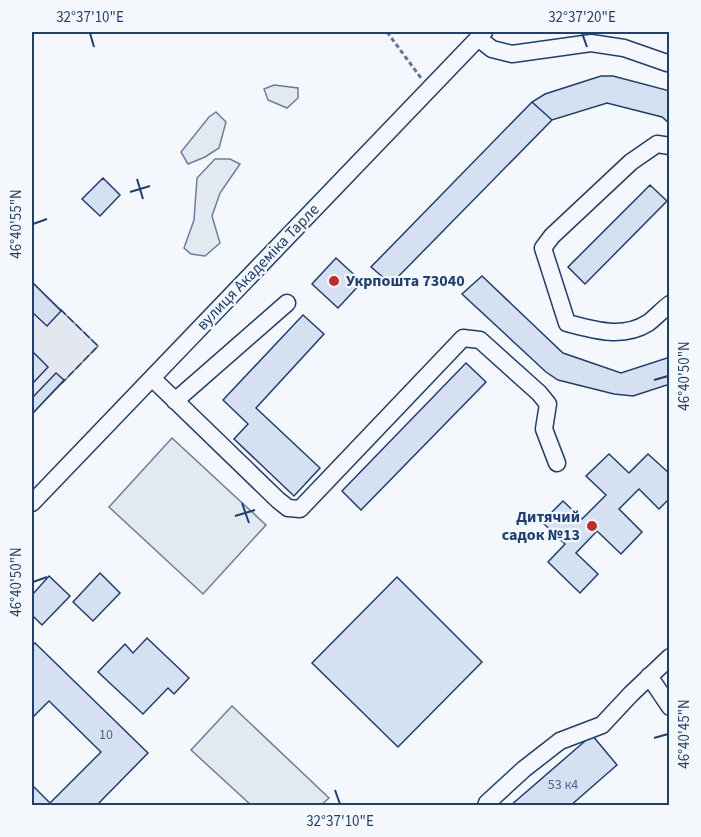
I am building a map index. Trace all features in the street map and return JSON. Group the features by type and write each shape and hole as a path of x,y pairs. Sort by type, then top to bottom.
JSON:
{"street":[{"name":"вулиця Академіка Тарле","path":"32,502 481,35"},
{"path":"481,35 492,49 512,54 591,43 624,48 669,62"},
{"path":"669,146 657,144 631,162 552,236 543,248 567,323 598,331 626,332 647,324 669,304"},
{"path":"175,401 286,303"},
{"path":"152,378 278,500 288,508 300,509 463,338 480,340 540,393 548,404 544,429 557,463"},
{"path":"486,806 487,802 524,769 560,741 603,725 669,657"},
{"path":"649,676 669,707"}],"path":[{"path":"387,32 430,88"}],"shaded area":[{"path":"274,85 298,88 298,98 287,108 268,100 264,89"},
{"path":"216,112 226,122 219,148 188,164 181,152 209,117"},
{"path":"215,159 230,159 240,164 220,193 212,216 220,243 205,256 191,254 184,248 194,220 197,178"},
{"path":"32,282 98,346 32,414"},
{"path":"172,438 266,525 203,594 109,507"},
{"path":"232,706 329,798 321,805 251,805 191,750"}],"building":[{"path":"601,76 613,76 670,91 670,124 662,117 607,103 552,120 532,102 545,94"},
{"path":"532,102 552,120 391,284 371,267"},
{"path":"103,178 120,195 100,216 82,199"},
{"path":"650,185 667,201 585,284 568,267"},
{"path":"336,258 362,282 338,308 312,284"},
{"path":"482,276 563,353 621,373 670,357 670,384 633,396 614,394 558,380 546,372 462,294"},
{"path":"32,282 61,311 47,326 32,312"},
{"path":"303,315 324,334 256,408 320,468 294,496 234,439 248,424 223,400"},
{"path":"32,351 48,367 32,384"},
{"path":"466,363 486,382 361,510 342,491"},
{"path":"56,373 64,380 32,414 32,398"},
{"name":"Дитячий садок №13","path":"609,454 629,473 648,454 670,474 670,498 659,509 639,489 619,509 642,532 621,554 597,531 576,553 598,574 580,593 548,562 565,544 542,522 563,501 582,519 606,495 586,476"},
{"path":"100,573 120,593 93,621 73,602"},
{"path":"49,576 70,596 42,625 32,615 32,595"},
{"path":"397,577 482,662 398,747 312,663"},
{"path":"147,638 189,678 174,694 168,688 143,714 98,672 125,644 133,653"},
{"path":"35,643 148,753 96,806 32,806 32,785 50,803 101,752 49,701 32,718 32,646"},
{"path":"592,735 617,765 570,806 510,806"}],"fence":[{"path":"60,309 98,346 62,383"}],"place":[{"name":"Укрпошта 73040","path":"334,281"},
{"name":"Дитячий садок №13","path":"592,526"}]}
